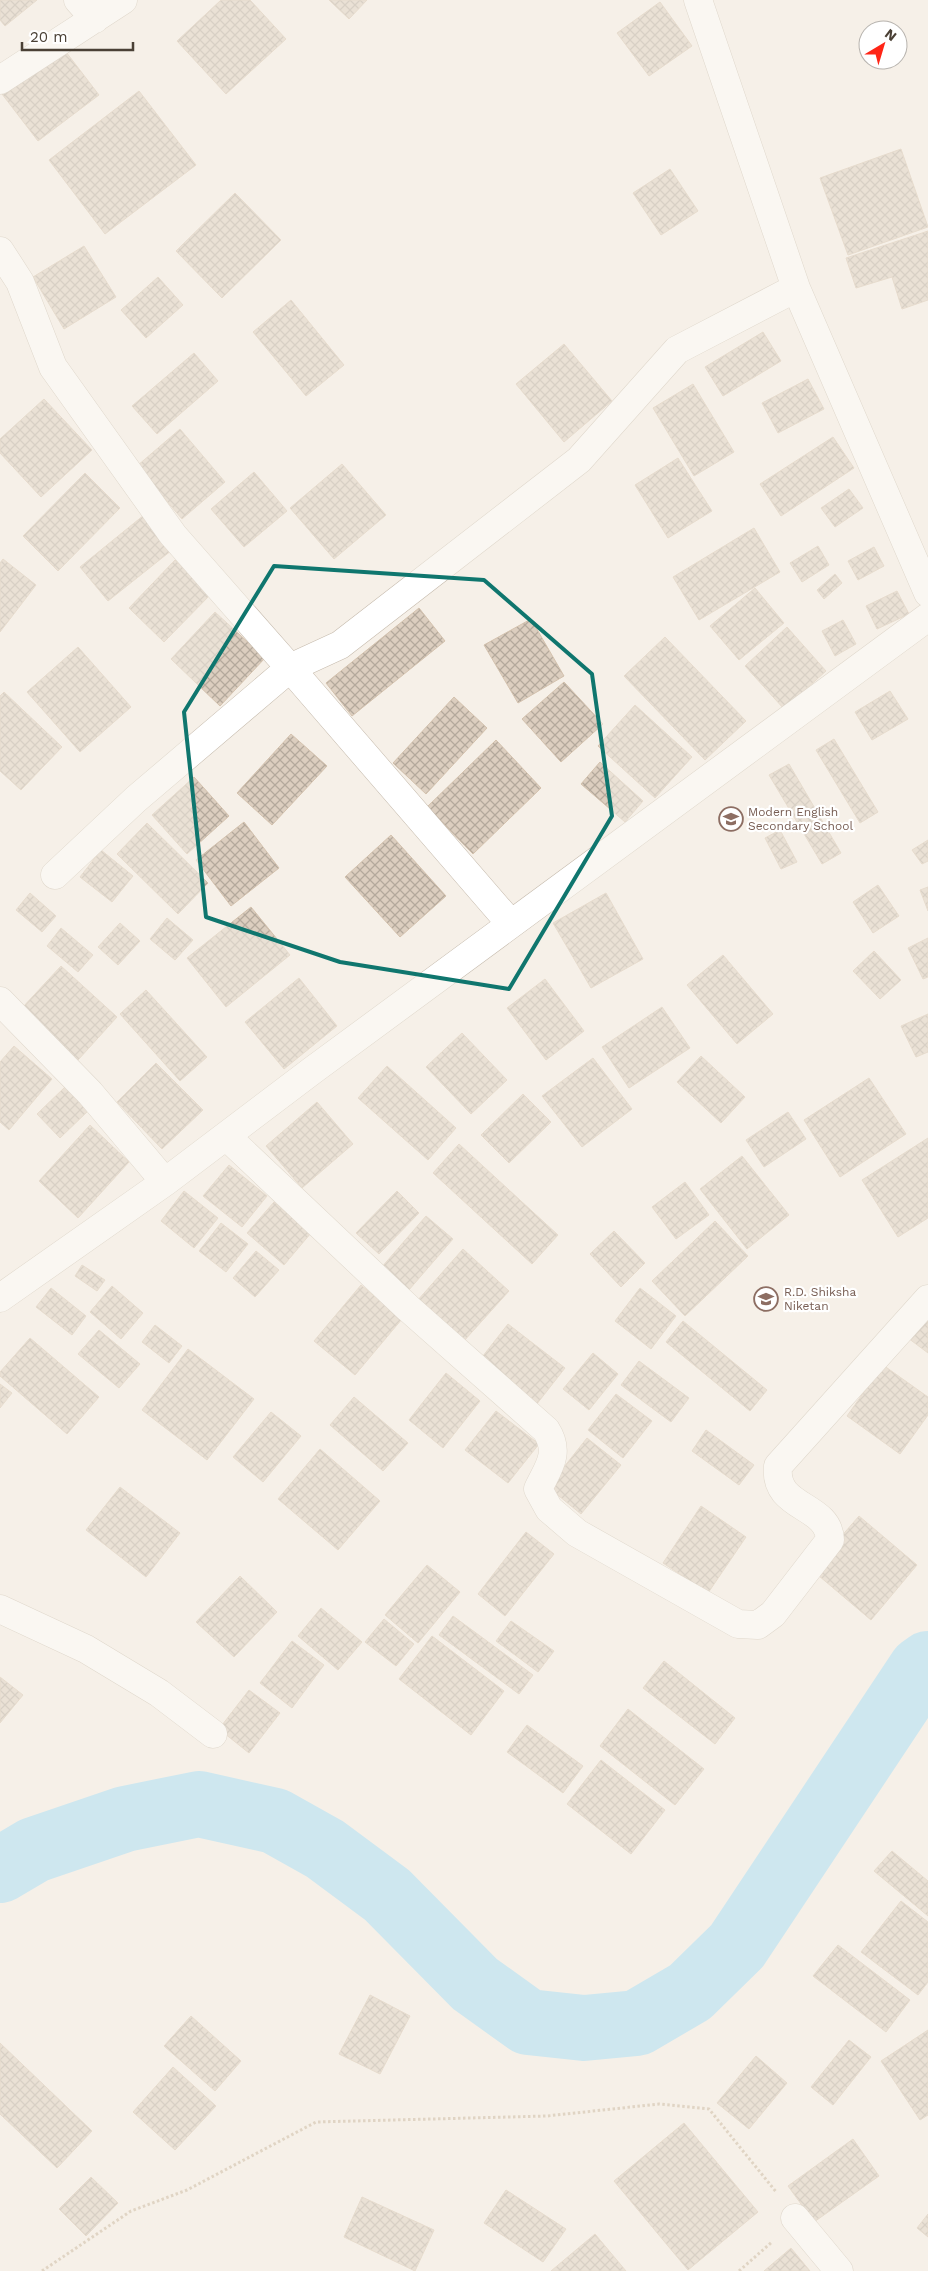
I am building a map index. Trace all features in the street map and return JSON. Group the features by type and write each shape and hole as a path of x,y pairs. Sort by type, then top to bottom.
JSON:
{"street":[{"path":"0,80 86,10 123,0"},
{"path":"698,0 796,288 928,593"},
{"path":"0,250 20,282 53,367 173,535 511,924"},
{"path":"55,875 136,799 290,668 340,645 579,460 677,350 796,288"},
{"path":"0,1298 165,1182 928,617"},
{"path":"0,1001 90,1093 165,1182"},
{"path":"226,1136 408,1308 546,1430 554,1442 551,1463 538,1489 549,1509 577,1533 738,1624 758,1626 773,1614 830,1540 830,1530 825,1522 785,1494 777,1479 778,1466 928,1299"},
{"path":"0,1609 94,1654 159,1693 213,1734"},
{"path":"789,2209 839,2271"}],"path":[{"path":"42,2271 131,2211 187,2190 316,2122 547,2116 659,2104 709,2109 789,2209 784,2230 739,2271"}],"highlighted area":[{"path":"274,566 484,580 592,674 612,816 509,989 340,962 206,917 184,712"}],"building":[{"path":"0,0 37,0 5,26 0,20"},
{"path":"221,0 250,0 286,39 226,94 177,41"},
{"path":"329,0 367,0 349,19"},
{"path":"660,2 692,46 649,76 617,33"},
{"path":"63,48 99,95 38,141 2,94"},
{"path":"139,91 196,165 105,234 49,160"},
{"path":"901,149 928,227 848,255 820,178"},
{"path":"670,169 698,211 661,235 633,193"},
{"path":"235,193 281,240 222,298 176,251"},
{"path":"928,231 928,300 902,309 892,277 856,288 846,258"},
{"path":"84,246 116,297 64,329 33,277"},
{"path":"158,277 183,305 146,338 121,310"},
{"path":"291,300 344,365 306,396 253,332"},
{"path":"763,332 781,361 723,396 705,367"},
{"path":"564,344 612,401 564,442 516,384"},
{"path":"194,353 218,381 157,434 132,406"},
{"path":"808,379 824,409 778,433 762,403"},
{"path":"693,384 734,452 694,476 653,408"},
{"path":"44,399 92,450 41,497 0,453 0,439"},
{"path":"180,429 225,482 182,519 137,466"},
{"path":"833,437 854,468 781,516 760,484"},
{"path":"678,458 712,511 668,538 635,485"},
{"path":"342,464 386,515 334,559 290,508"},
{"path":"254,472 287,511 244,547 211,509"},
{"path":"85,473 120,508 58,571 23,536"},
{"path":"849,489 863,508 835,527 821,508"},
{"path":"144,515 172,550 108,601 80,567"},
{"path":"754,528 780,572 699,620 673,577"},
{"path":"818,546 829,565 802,582 790,563"},
{"path":"874,547 884,566 858,580 848,561"},
{"path":"3,559 36,585 0,632 0,563"},
{"path":"175,560 211,594 164,642 129,608"},
{"path":"835,574 842,583 824,599 817,590"},
{"path":"755,588 784,623 739,660 710,626"},
{"path":"897,591 909,614 877,629 866,606"},
{"path":"419,608 445,641 352,716 326,683"},
{"path":"215,612 265,658 220,706 171,659"},
{"path":"531,619 564,676 518,703 484,645"},
{"path":"843,620 856,644 835,656 822,631"},
{"path":"787,627 826,671 784,709 745,666"},
{"path":"665,637 746,721 705,760 624,676"},
{"path":"78,647 131,707 80,752 27,692"},
{"path":"564,682 603,724 561,762 522,719"},
{"path":"890,691 908,719 872,740 855,712"},
{"path":"4,692 62,747 21,790 0,771 0,696"},
{"path":"454,697 487,728 426,794 393,763"},
{"path":"635,705 692,757 655,798 598,746"},
{"path":"291,734 327,766 272,825 237,793"},
{"path":"834,739 878,812 860,823 816,750"},
{"path":"496,740 541,788 473,854 427,807"},
{"path":"600,762 643,801 625,822 581,784"},
{"path":"789,764 841,853 822,864 769,775"},
{"path":"194,777 229,816 187,854 152,815"},
{"path":"244,822 279,868 231,906 196,860"},
{"path":"147,823 208,883 178,914 117,854"},
{"path":"780,830 797,862 781,869 765,838"},
{"path":"391,835 446,896 400,937 345,877"},
{"path":"928,840 928,861 922,864 912,850"},
{"path":"101,850 133,876 112,902 80,877"},
{"path":"878,885 899,916 873,933 853,902"},
{"path":"928,887 928,911 920,890"},
{"path":"30,893 56,916 42,932 16,910"},
{"path":"606,893 643,959 591,988 553,923"},
{"path":"251,907 290,955 226,1007 187,958"},
{"path":"167,918 193,940 175,960 150,939"},
{"path":"120,923 140,941 118,965 98,947"},
{"path":"61,928 93,955 78,972 47,946"},
{"path":"928,938 928,977 923,979 908,948"},
{"path":"874,951 901,980 880,999 853,971"},
{"path":"723,955 773,1014 737,1044 687,985"},
{"path":"61,966 117,1017 78,1060 22,1008"},
{"path":"299,978 337,1026 284,1069 245,1022"},
{"path":"545,979 584,1031 546,1060 507,1008"},
{"path":"146,990 207,1057 180,1081 120,1014"},
{"path":"662,1007 690,1048 629,1088 602,1047"},
{"path":"928,1014 928,1052 916,1057 901,1026"},
{"path":"462,1033 507,1080 471,1114 426,1067"},
{"path":"14,1046 52,1079 9,1130 0,1122 0,1062"},
{"path":"701,1056 745,1097 721,1123 677,1082"},
{"path":"593,1058 632,1109 582,1147 542,1096"},
{"path":"156,1063 203,1110 162,1149 117,1102"},
{"path":"387,1066 456,1128 428,1160 358,1098"},
{"path":"869,1078 906,1134 840,1177 804,1120"},
{"path":"65,1087 89,1110 60,1138 37,1114"},
{"path":"523,1094 551,1122 509,1163 481,1135"},
{"path":"317,1102 353,1144 302,1188 266,1146"},
{"path":"788,1112 806,1139 764,1167 746,1140"},
{"path":"90,1125 129,1162 78,1218 39,1181"},
{"path":"928,1138 928,1218 898,1237 862,1180"},
{"path":"459,1144 558,1235 532,1264 433,1173"},
{"path":"742,1156 789,1215 747,1249 700,1189"},
{"path":"229,1165 267,1196 242,1227 203,1196"},
{"path":"685,1182 709,1215 676,1239 652,1207"},
{"path":"184,1191 218,1218 194,1248 161,1221"},
{"path":"397,1191 419,1213 379,1254 356,1233"},
{"path":"274,1202 311,1233 284,1265 247,1233"},
{"path":"426,1216 453,1239 408,1291 381,1268"},
{"path":"715,1221 748,1256 685,1316 652,1281"},
{"path":"221,1223 248,1244 226,1272 199,1251"},
{"path":"614,1231 645,1263 621,1287 590,1254"},
{"path":"463,1249 509,1291 463,1342 417,1301"},
{"path":"256,1251 279,1270 255,1297 233,1278"},
{"path":"82,1265 105,1280 97,1291 75,1276"},
{"path":"361,1285 402,1319 355,1375 314,1341"},
{"path":"112,1286 143,1313 121,1339 90,1312"},
{"path":"51,1288 86,1316 72,1335 36,1307"},
{"path":"640,1288 676,1316 651,1349 615,1321"},
{"path":"928,1312 928,1353 908,1338"},
{"path":"683,1321 767,1390 750,1411 666,1342"},
{"path":"508,1324 565,1368 536,1405 479,1361"},
{"path":"155,1325 182,1346 169,1363 142,1342"},
{"path":"99,1330 140,1364 119,1388 78,1354"},
{"path":"30,1338 99,1397 67,1434 0,1376 0,1372"},
{"path":"188,1349 254,1399 207,1460 142,1410"},
{"path":"593,1353 618,1374 589,1410 563,1389"},
{"path":"639,1361 689,1398 671,1422 621,1385"},
{"path":"883,1365 928,1397 928,1415 900,1454 847,1416"},
{"path":"446,1373 480,1401 443,1448 409,1420"},
{"path":"0,1384 12,1393 0,1408"},
{"path":"616,1394 652,1421 623,1458 588,1430"},
{"path":"354,1397 408,1443 383,1471 330,1425"},
{"path":"496,1411 539,1444 508,1483 465,1450"},
{"path":"271,1412 301,1436 263,1482 233,1457"},
{"path":"706,1430 754,1465 739,1485 692,1451"},
{"path":"587,1438 621,1465 581,1514 548,1487"},
{"path":"320,1449 380,1501 338,1550 278,1499"},
{"path":"120,1487 180,1533 146,1577 86,1530"},
{"path":"701,1506 746,1537 708,1593 663,1563"},
{"path":"859,1516 917,1565 871,1620 812,1570"},
{"path":"526,1532 554,1554 505,1616 478,1594"},
{"path":"427,1565 460,1592 418,1643 385,1615"},
{"path":"240,1576 277,1612 234,1657 196,1622"},
{"path":"321,1608 362,1642 338,1670 298,1636"},
{"path":"453,1616 533,1675 519,1694 439,1635"},
{"path":"384,1619 414,1644 396,1666 365,1642"},
{"path":"511,1621 554,1651 538,1672 496,1641"},
{"path":"432,1636 504,1691 471,1735 399,1679"},
{"path":"292,1641 324,1665 292,1708 260,1683"},
{"path":"664,1661 735,1718 715,1744 643,1688"},
{"path":"0,1677 23,1695 0,1723"},
{"path":"249,1690 280,1713 249,1753 219,1729"},
{"path":"628,1709 704,1769 675,1805 600,1746"},
{"path":"527,1725 583,1766 563,1793 507,1752"},
{"path":"601,1760 665,1810 631,1854 567,1804"},
{"path":"892,1851 928,1881 928,1916 874,1871"},
{"path":"901,1901 928,1922 928,1982 918,1995 861,1952"},
{"path":"838,1945 910,2000 886,2032 813,1976"},
{"path":"370,1995 410,2016 380,2074 339,2054"},
{"path":"191,2016 241,2061 215,2091 164,2046"},
{"path":"928,2030 928,2115 920,2120 881,2061"},
{"path":"849,2040 871,2057 833,2105 811,2087"},
{"path":"0,2043 92,2131 57,2168 0,2114"},
{"path":"756,2056 787,2083 749,2129 717,2103"},
{"path":"173,2067 216,2106 175,2150 133,2112"},
{"path":"684,2123 758,2212 688,2270 614,2181"},
{"path":"853,2139 879,2176 814,2222 788,2186"},
{"path":"91,2177 118,2203 86,2236 59,2209"},
{"path":"506,2190 566,2229 543,2262 484,2223"},
{"path":"362,2197 434,2230 415,2271 344,2237"},
{"path":"928,2214 928,2237 917,2228"},
{"path":"595,2234 626,2271 551,2271"},
{"path":"791,2248 810,2271 764,2271"}],"waterway":[{"path":"0,1870 34,1850 125,1819 199,1804 275,1821 325,1849 387,1895 475,1984 528,2022 584,2028 637,2023 690,1992 737,1946 921,1669 928,1664"}],"place":[{"name":"Modern English Secondary School","path":"731,819"},
{"name":"R.D. Shiksha Niketan","path":"766,1299"}]}
